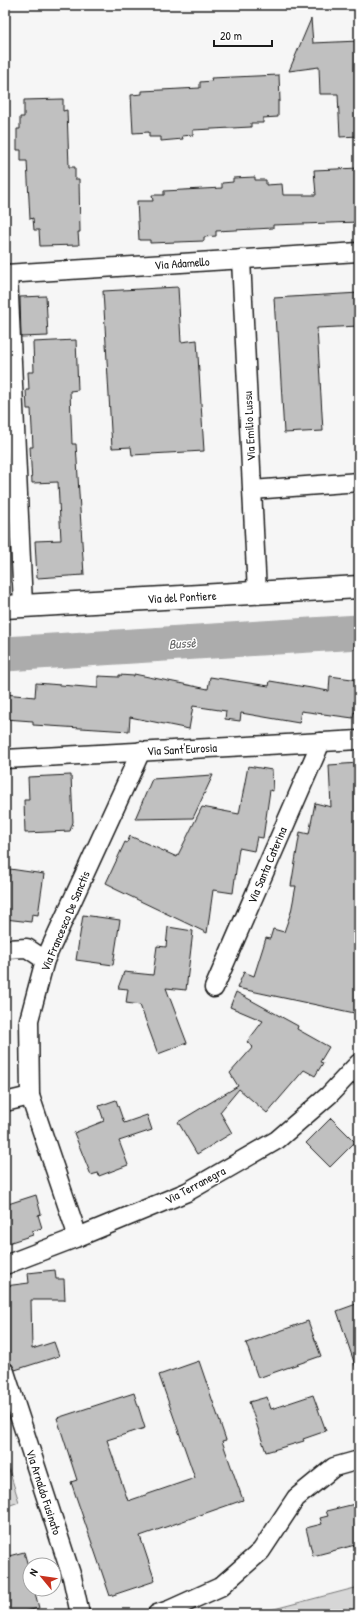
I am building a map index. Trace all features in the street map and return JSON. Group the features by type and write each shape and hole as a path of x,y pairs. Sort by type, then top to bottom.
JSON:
{"main road":[{"name":"Via del Pontiere","path":"14,606 359,587"}],"street":[{"name":"Via Adamello","path":"7,274 359,252"},
{"name":"Via Emilio Lussu","path":"241,259 257,593"},
{"path":"7,274 14,606"},
{"path":"252,490 359,482"},
{"name":"Via Sant'Eurosia","path":"5,759 359,740"},
{"name":"Via Santa Caterina","path":"214,988 321,742"},
{"name":"Via Francesco De Sanctis","path":"78,1237 30,1096 30,1020 45,960 141,751"},
{"path":"5,949 27,948 45,960"},
{"name":"Via Terranegra","path":"5,1264 78,1237 187,1192 276,1140 329,1095 359,1063"},
{"path":"5,1102 30,1096"},
{"name":"Via Arnaldo Fusinato","path":"5,1372 72,1577 80,1614"},
{"path":"157,1614 220,1587 261,1551 296,1498 334,1468 359,1460"}],"shaded area":[{"path":"5,1457 19,1502 5,1507"},
{"path":"359,1587 359,1614 255,1614 347,1590"}],"building":[{"path":"311,19 313,43 359,41 359,136 340,137 338,94 320,94 319,67 289,71"},
{"path":"279,75 280,101 278,101 278,117 263,118 263,123 251,123 251,127 193,130 193,135 182,136 183,139 161,141 161,137 149,137 149,132 133,133 131,95 142,94 142,91 200,88 200,82 212,81 211,78"},
{"path":"63,99 63,111 67,110 69,167 75,167 75,179 79,179 79,245 40,246 39,230 34,230 33,218 30,219 27,161 21,161 21,150 17,150 17,129 20,129 20,117 24,117 24,100"},
{"path":"359,168 359,222 273,225 273,228 216,231 216,236 204,237 204,241 150,243 150,240 139,240 137,201 153,201 152,195 164,195 164,191 222,188 222,183 233,182 233,178 255,177 255,180 266,180 266,185 282,184 283,195 316,195 314,170"},
{"path":"178,287 181,342 197,340 204,451 132,455 131,447 112,448 103,291"},
{"path":"359,293 359,326 317,328 323,431 284,433 278,331 276,331 274,298"},
{"path":"46,296 48,336 21,337 20,297"},
{"path":"76,340 78,390 70,391 72,444 76,444 84,575 37,578 35,541 61,540 58,482 32,483 30,447 33,447 31,409 27,409 26,390 29,390 28,372 34,372 33,342"},
{"path":"134,674 208,689 210,677 269,686 270,681 329,691 330,676 359,680 357,713 354,712 353,718 301,711 299,723 241,713 240,721 225,719 226,711 193,706 189,729 130,717 129,731 33,725 33,721 5,719 5,694 35,697 36,683 98,688 98,676 119,677 119,675 134,676"},
{"path":"359,763 359,1014 237,988 244,972 254,976 266,938 270,939 273,929 284,932 291,912 296,886 291,886 300,832 309,834 315,803 331,807 329,765"},
{"path":"248,766 272,770 273,791 270,790 263,838 257,837 254,851 239,848 233,893 213,890 207,933 113,888 114,887 106,883 125,842 127,843 130,836 177,857 202,807 239,814"},
{"path":"71,775 73,822 70,831 25,833 24,800 29,800 28,777"},
{"path":"213,775 193,818 135,819 152,779"},
{"path":"10,869 44,874 38,915 32,914 31,922 5,919 5,873 10,874"},
{"path":"83,915 120,920 113,965 76,960"},
{"path":"168,927 193,931 186,990 166,988 187,1043 158,1054 140,1005 126,1003 128,989 118,988 124,972 153,975 157,946 166,947"},
{"path":"236,992 298,1026 297,1029 329,1047 320,1062 323,1063 315,1076 304,1070 267,1113 239,1089 220,1112 232,1133 197,1154 178,1122 238,1086 230,1073 253,1047 247,1042 263,1021 230,1007"},
{"path":"116,1100 124,1123 147,1115 152,1130 119,1141 128,1165 99,1176 98,1173 91,1175 74,1133 104,1121 99,1106"},
{"path":"331,1118 355,1142 330,1167 306,1143"},
{"path":"36,1195 41,1214 38,1215 42,1228 32,1231 33,1235 5,1244 5,1205"},
{"path":"55,1270 56,1279 64,1279 65,1300 31,1300 32,1349 54,1342 59,1356 15,1370 12,1364 7,1362 5,1353 5,1286 29,1283 28,1273"},
{"path":"359,1303 359,1368 356,1368 337,1311"},
{"path":"308,1321 321,1356 258,1378 246,1343"},
{"path":"199,1361 226,1440 222,1441 243,1500 140,1536 155,1581 110,1596 71,1482 77,1480 57,1418 134,1393 145,1428 107,1440 128,1501 195,1478 159,1375"},
{"path":"313,1395 326,1431 303,1439 304,1441 266,1452 249,1402 267,1397 271,1409"},
{"path":"359,1503 359,1544 313,1556 306,1528 322,1524 320,1518 328,1516 326,1511"},
{"path":"24,1552 25,1557 22,1557 22,1597 36,1597 39,1608 14,1614 5,1614 5,1557"}],"waterway":[{"name":"Bussè","path":"5,654 359,632"}]}
